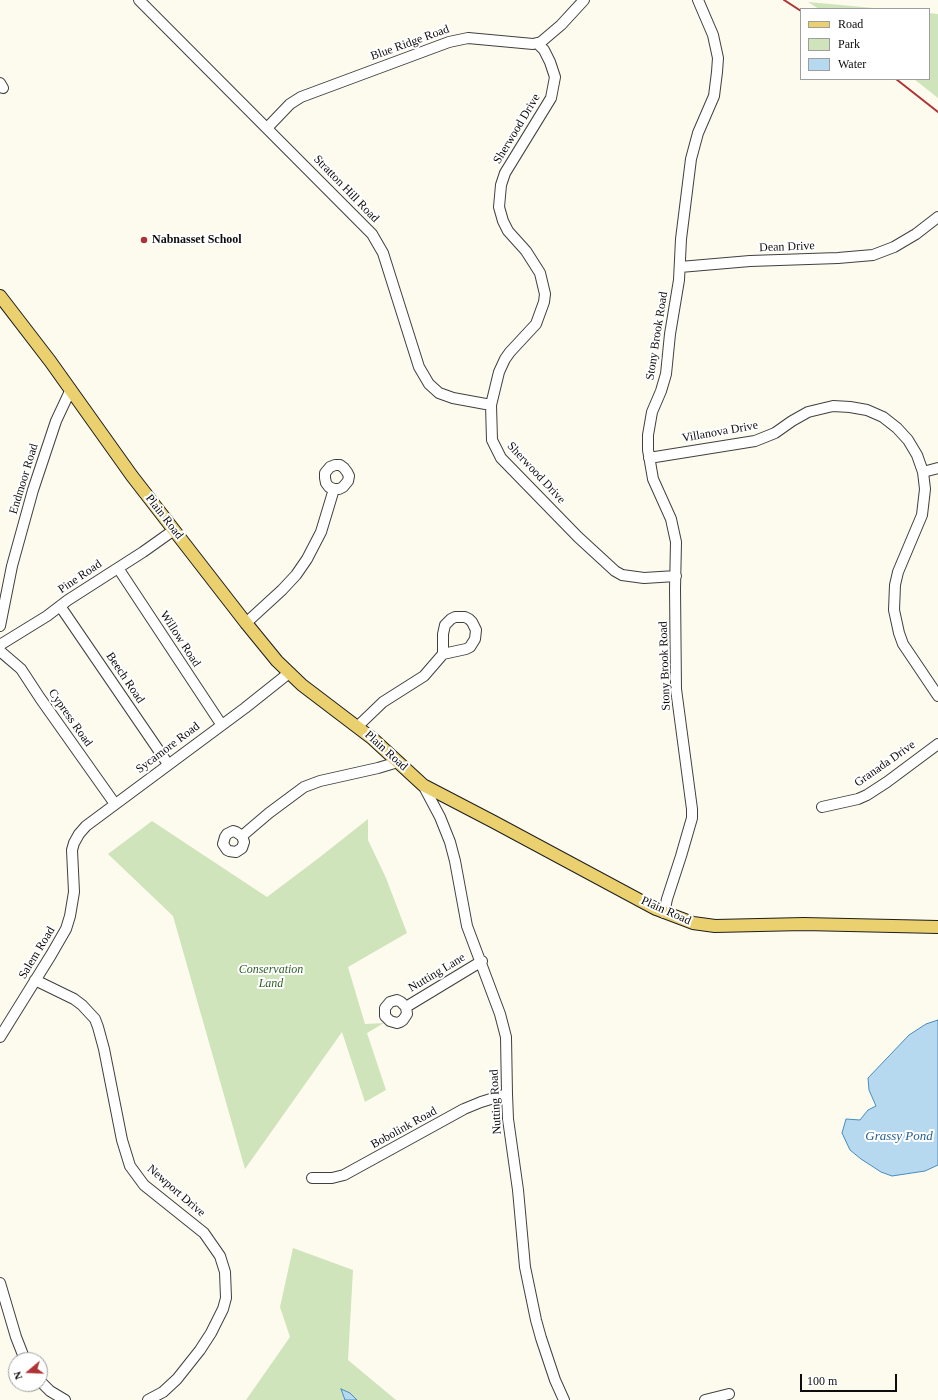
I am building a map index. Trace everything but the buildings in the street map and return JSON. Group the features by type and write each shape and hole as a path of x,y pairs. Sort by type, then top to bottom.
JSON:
{"main road":[{"name":"Plain Road","path":"2,304 71,389 132,476 277,661 302,685 358,726 423,785 664,912 693,923 703,925 804,924 938,927"}],"street":[{"name":"Stratton Hill Road","path":"139,0 361,222 375,239 384,258 421,373 428,384 439,393 453,398 491,405"},
{"path":"537,43 544,41 584,0"},
{"name":"Stony Brook Road","path":"664,912 692,818 676,689 677,554 675,534 671,519 653,479 649,458 648,428 652,412 666,374 670,334 680,267 681,239 690,159 698,133 714,96 717,72 718,58 713,35 698,0"},
{"name":"Blue Ridge Road","path":"267,128 290,104 301,97 449,42 476,38 537,43"},
{"name":"Sherwood Drive","path":"537,43 544,50 555,77 551,98 505,173 501,185 499,207 508,231 526,251 540,273 544,302 536,324 505,359 499,372 491,405 492,440 501,458 606,564 622,575 633,577 658,578 676,576"},
{"name":"Dean Drive","path":"680,267 750,261 838,258 873,254 894,247 916,234 938,217"},
{"name":"Endmoor Road","path":"0,626 12,566 33,490 56,420 71,389"},
{"name":"Villanova Drive","path":"649,458 755,441 775,433 792,420 808,412 824,407 841,406 867,410 890,422 903,434 917,455 923,472 925,489 924,506 920,523 898,572 895,585 894,610 903,644 938,696"},
{"path":"923,472 938,468"},
{"path":"246,623 282,590 296,575 307,559 321,532 334,489"},
{"name":"Pine Road","path":"0,645 47,616 174,530"},
{"name":"Willow Road","path":"118,568 221,724"},
{"name":"Beech Road","path":"60,606 168,764"},
{"name":"Cypress Road","path":"0,651 21,669 115,804"},
{"path":"358,726 383,702 424,676 444,654"},
{"name":"Sycamore Road","path":"72,850 77,838 86,826 289,673"},
{"name":"Granada Drive","path":"822,807 858,799 867,795 938,744"},
{"path":"242,836 273,809 304,788 320,781 398,762"},
{"name":"Nutting Road","path":"423,785 450,842 467,926 482,961 500,1014 506,1037 507,1094 527,1275 540,1338 564,1400"},
{"path":"434,808 442,796"},
{"name":"Salem Road","path":"0,1037 66,929 74,892 72,850"},
{"name":"Nutting Lane","path":"406,1007 482,961"},
{"name":"Newport Drive","path":"35,980 82,1004 95,1019 104,1049 122,1140 130,1166 144,1185 204,1233 220,1256 224,1272 226,1298 223,1309 211,1333 196,1356 177,1379 163,1392 148,1400"},
{"name":"Bobolink Road","path":"312,1178 332,1178 344,1175 464,1110 481,1102 507,1094"},
{"path":"0,1283 22,1352"},
{"path":"48,1389 65,1400"},
{"path":"705,1400 730,1394"}],"green space":[{"path":"808,2 873,8 817,8"},
{"path":"930,13 938,14 938,98 915,80 930,80"},
{"name":"Conservation Land","path":"368,819 368,840 386,878 407,933 348,967 365,1024 384,1023 367,1033 386,1090 365,1102 342,1032 245,1169 173,916 108,854 152,821 267,897"},
{"path":"293,1248 353,1270 348,1360 396,1400 357,1400 350,1393 341,1389 345,1400 246,1400 290,1337 280,1307"}],"water":[{"name":"Grassy Pond","path":"938,1020 938,1165 925,1171 892,1176 881,1172 850,1150 842,1133 846,1119 860,1120 868,1110 876,1106 869,1090 868,1078 909,1035 926,1024"},
{"path":"341,1389 350,1393 357,1400 345,1400"}],"railway":[{"path":"784,0 800,10"},
{"path":"897,80 938,112"}],"place":[{"name":"Nabnasset School","path":"144,240"}]}
